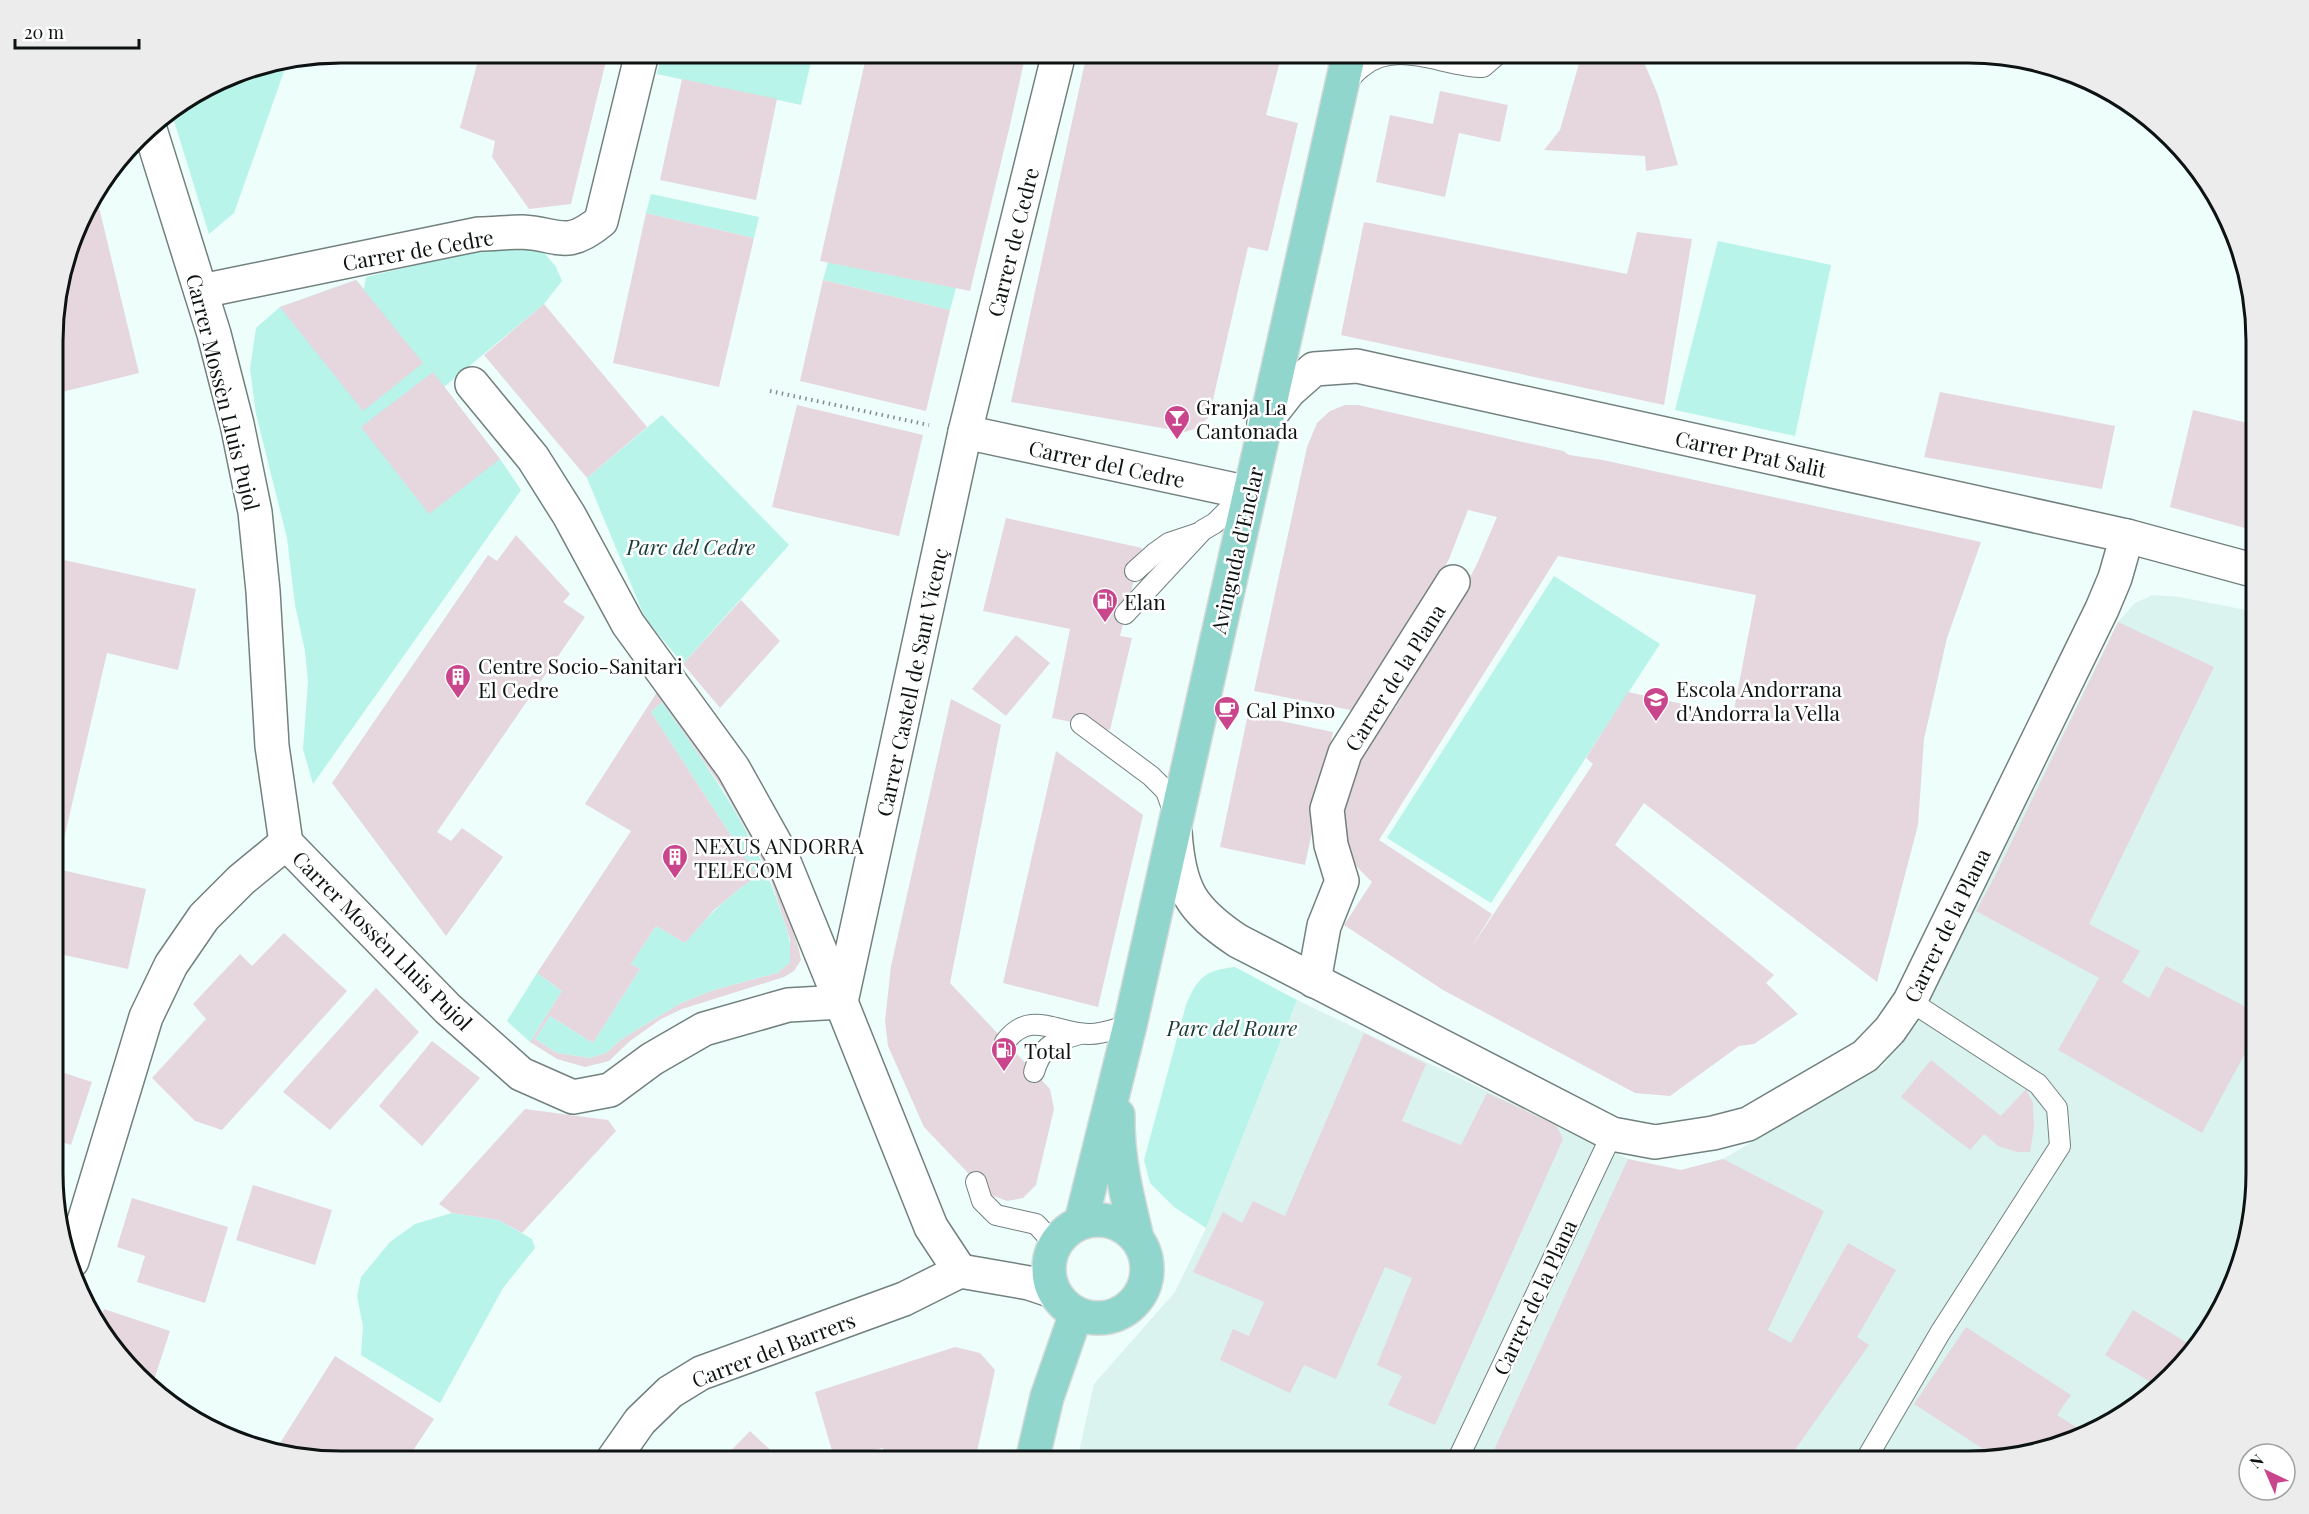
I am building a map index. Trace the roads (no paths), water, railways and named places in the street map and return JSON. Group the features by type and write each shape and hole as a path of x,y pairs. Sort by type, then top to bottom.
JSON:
{"main road":[{"name":"Avinguda d'Enclar","path":"1081,1222 1127,1037 1247,492 1346,63"},
{"name":"Avinguda d'Enclar","path":"1127,1037 1117,1138 1124,1189 1137,1238"},
{"path":"1093,1219 1111,1221 1128,1229 1137,1238 1148,1265 1141,1293 1131,1305 1120,1313 1105,1318 1091,1318 1076,1314 1067,1308 1053,1290 1049,1276 1049,1262 1053,1247 1065,1232 1081,1222 1093,1219"},
{"path":"1034,1451 1047,1397 1076,1314"}],"street":[{"name":"Carrer de Cedre","path":"202,291 479,234 523,232 564,240 587,232 601,221 639,63"},
{"name":"Carrer de Cedre","path":"965,432 1056,63"},
{"name":"Carrer Mossèn Lluis Pujol","path":"152,137 202,291 237,424 255,512 264,591 272,746 286,843 447,1009 521,1074 573,1097 610,1090 652,1059 704,1029 788,1005 841,1002"},
{"name":"Carrer Prat Salit","path":"1264,423 1289,391 1314,369 1358,366 2127,536 2246,568"},
{"path":"472,384 533,458 569,515 628,624 733,768 780,852 931,1227 960,1271 1029,1283 1053,1290"},
{"name":"Carrer del Cedre","path":"965,432 1247,492"},
{"name":"Carrer Castell de Sant Vicenç","path":"841,1002 965,432"},
{"name":"Carrer de la Plana","path":"1175,821 1177,862 1183,885 1201,911 1216,926 1238,941 1612,1134 1655,1142 1713,1133 1748,1124 1865,1056 1890,1030 1910,1001 2102,609 2115,578 2127,536"},
{"name":"Carrer de la Plana","path":"1314,981 1324,926 1342,881 1331,845 1327,809 1345,753 1454,582"},
{"path":"75,1253 146,1017 171,965 204,916 286,843"},
{"name":"Carrer del Barrers","path":"619,1451 640,1421 670,1392 702,1373 904,1299 960,1271"}],"lane":[{"path":"1341,87 1368,63"},
{"path":"1460,63 1471,67 1483,67 1487,63"},
{"path":"1135,571 1169,543 1195,535 1215,523 1247,492"},
{"path":"1125,614 1203,530"},
{"path":"1081,724 1151,776 1166,791 1175,821"},
{"path":"1871,1451 1940,1333 2060,1146 2057,1108 2038,1084 1910,1001"},
{"path":"1005,1042 1013,1031 1027,1024 1089,1034 1127,1037"},
{"path":"1034,1072 1038,1055 1045,1048 1082,1033"},
{"name":"Carrer de la Plana","path":"1461,1451 1612,1134"},
{"path":"976,1182 982,1201 996,1215 1036,1224 1053,1247"},
{"path":"1007,1201 1015,1212 1028,1222"}],"place":[{"name":"Granja La Cantonada","path":"1177,441"},
{"name":"Elan","path":"1105,624"},
{"name":"Centre Socio-Sanitari El Cedre","path":"458,700"},
{"name":"Escola Andorrana d'Andorra la Vella","path":"1656,723"},
{"name":"Cal Pinxo","path":"1227,732"},
{"name":"NEXUS ANDORRA TELECOM","path":"675,880"},
{"name":"Total","path":"1004,1073"}],"park label":[{"name":"Parc del Cedre","path":"691,546"},
{"name":"Parc del Roure","path":"1232,1027"}]}
